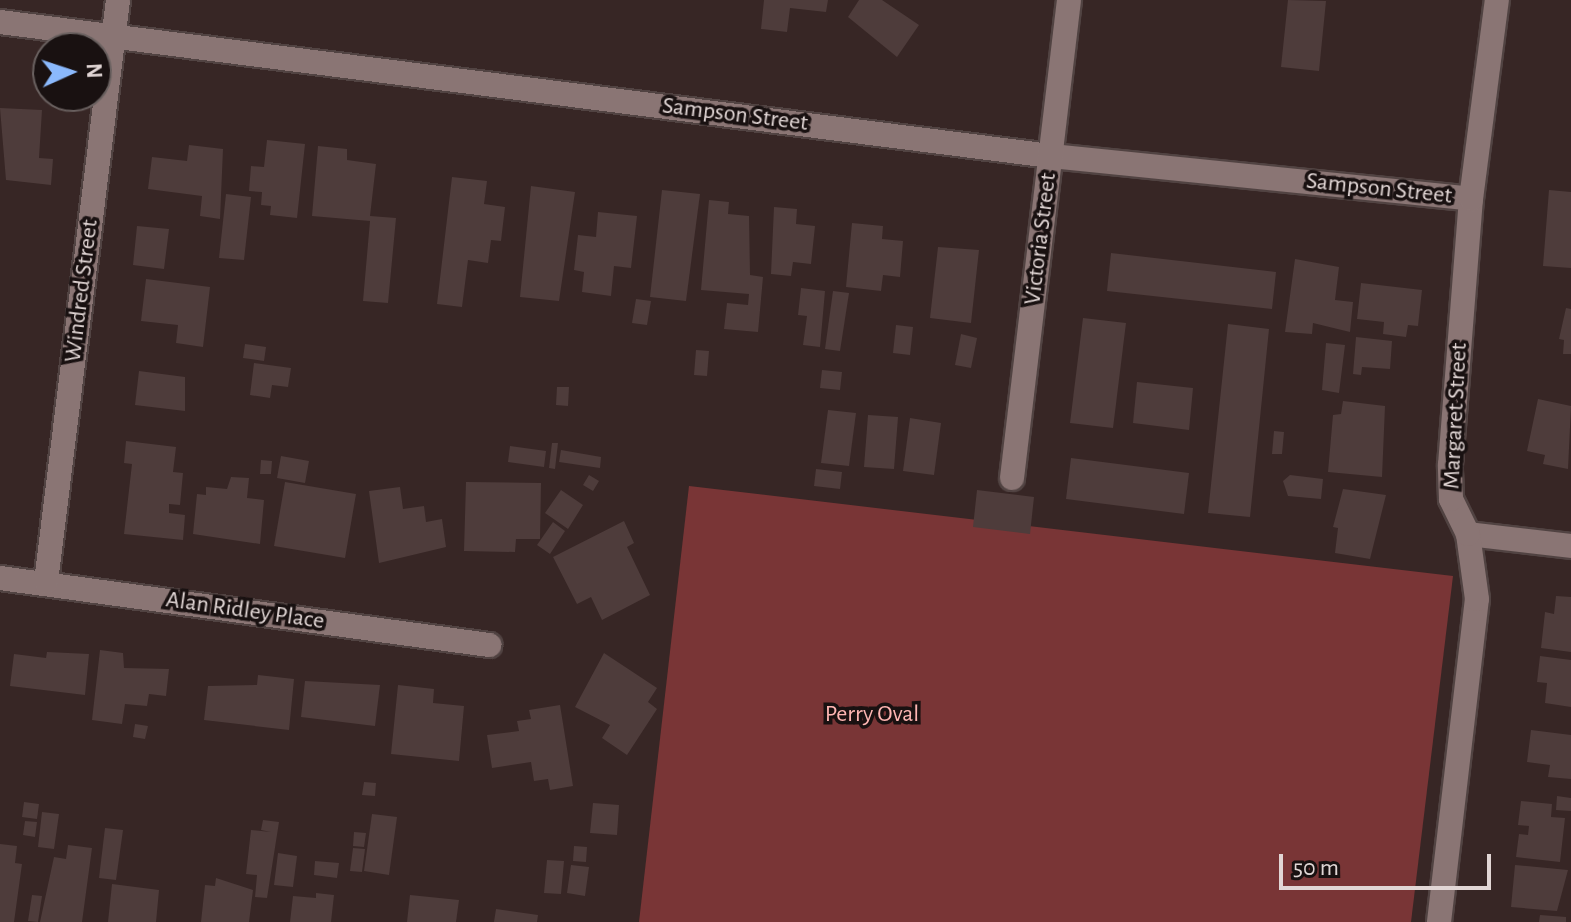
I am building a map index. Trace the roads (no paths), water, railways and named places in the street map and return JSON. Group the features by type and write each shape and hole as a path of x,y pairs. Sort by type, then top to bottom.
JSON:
{"street":[{"name":"Windred Street","path":"46,582 118,0"},
{"name":"Victoria Street","path":"1012,478 1069,0"},
{"name":"Margaret Street","path":"1439,922 1477,599 1468,534 1451,499 1450,465 1471,199 1497,0"},
{"name":"Sampson Street","path":"0,22 1051,156 1471,199"},
{"path":"1468,534 1571,546"},
{"name":"Alan Ridley Place","path":"0,578 489,645"}],"park label":[{"name":"Perry Oval","path":"872,715"}]}
